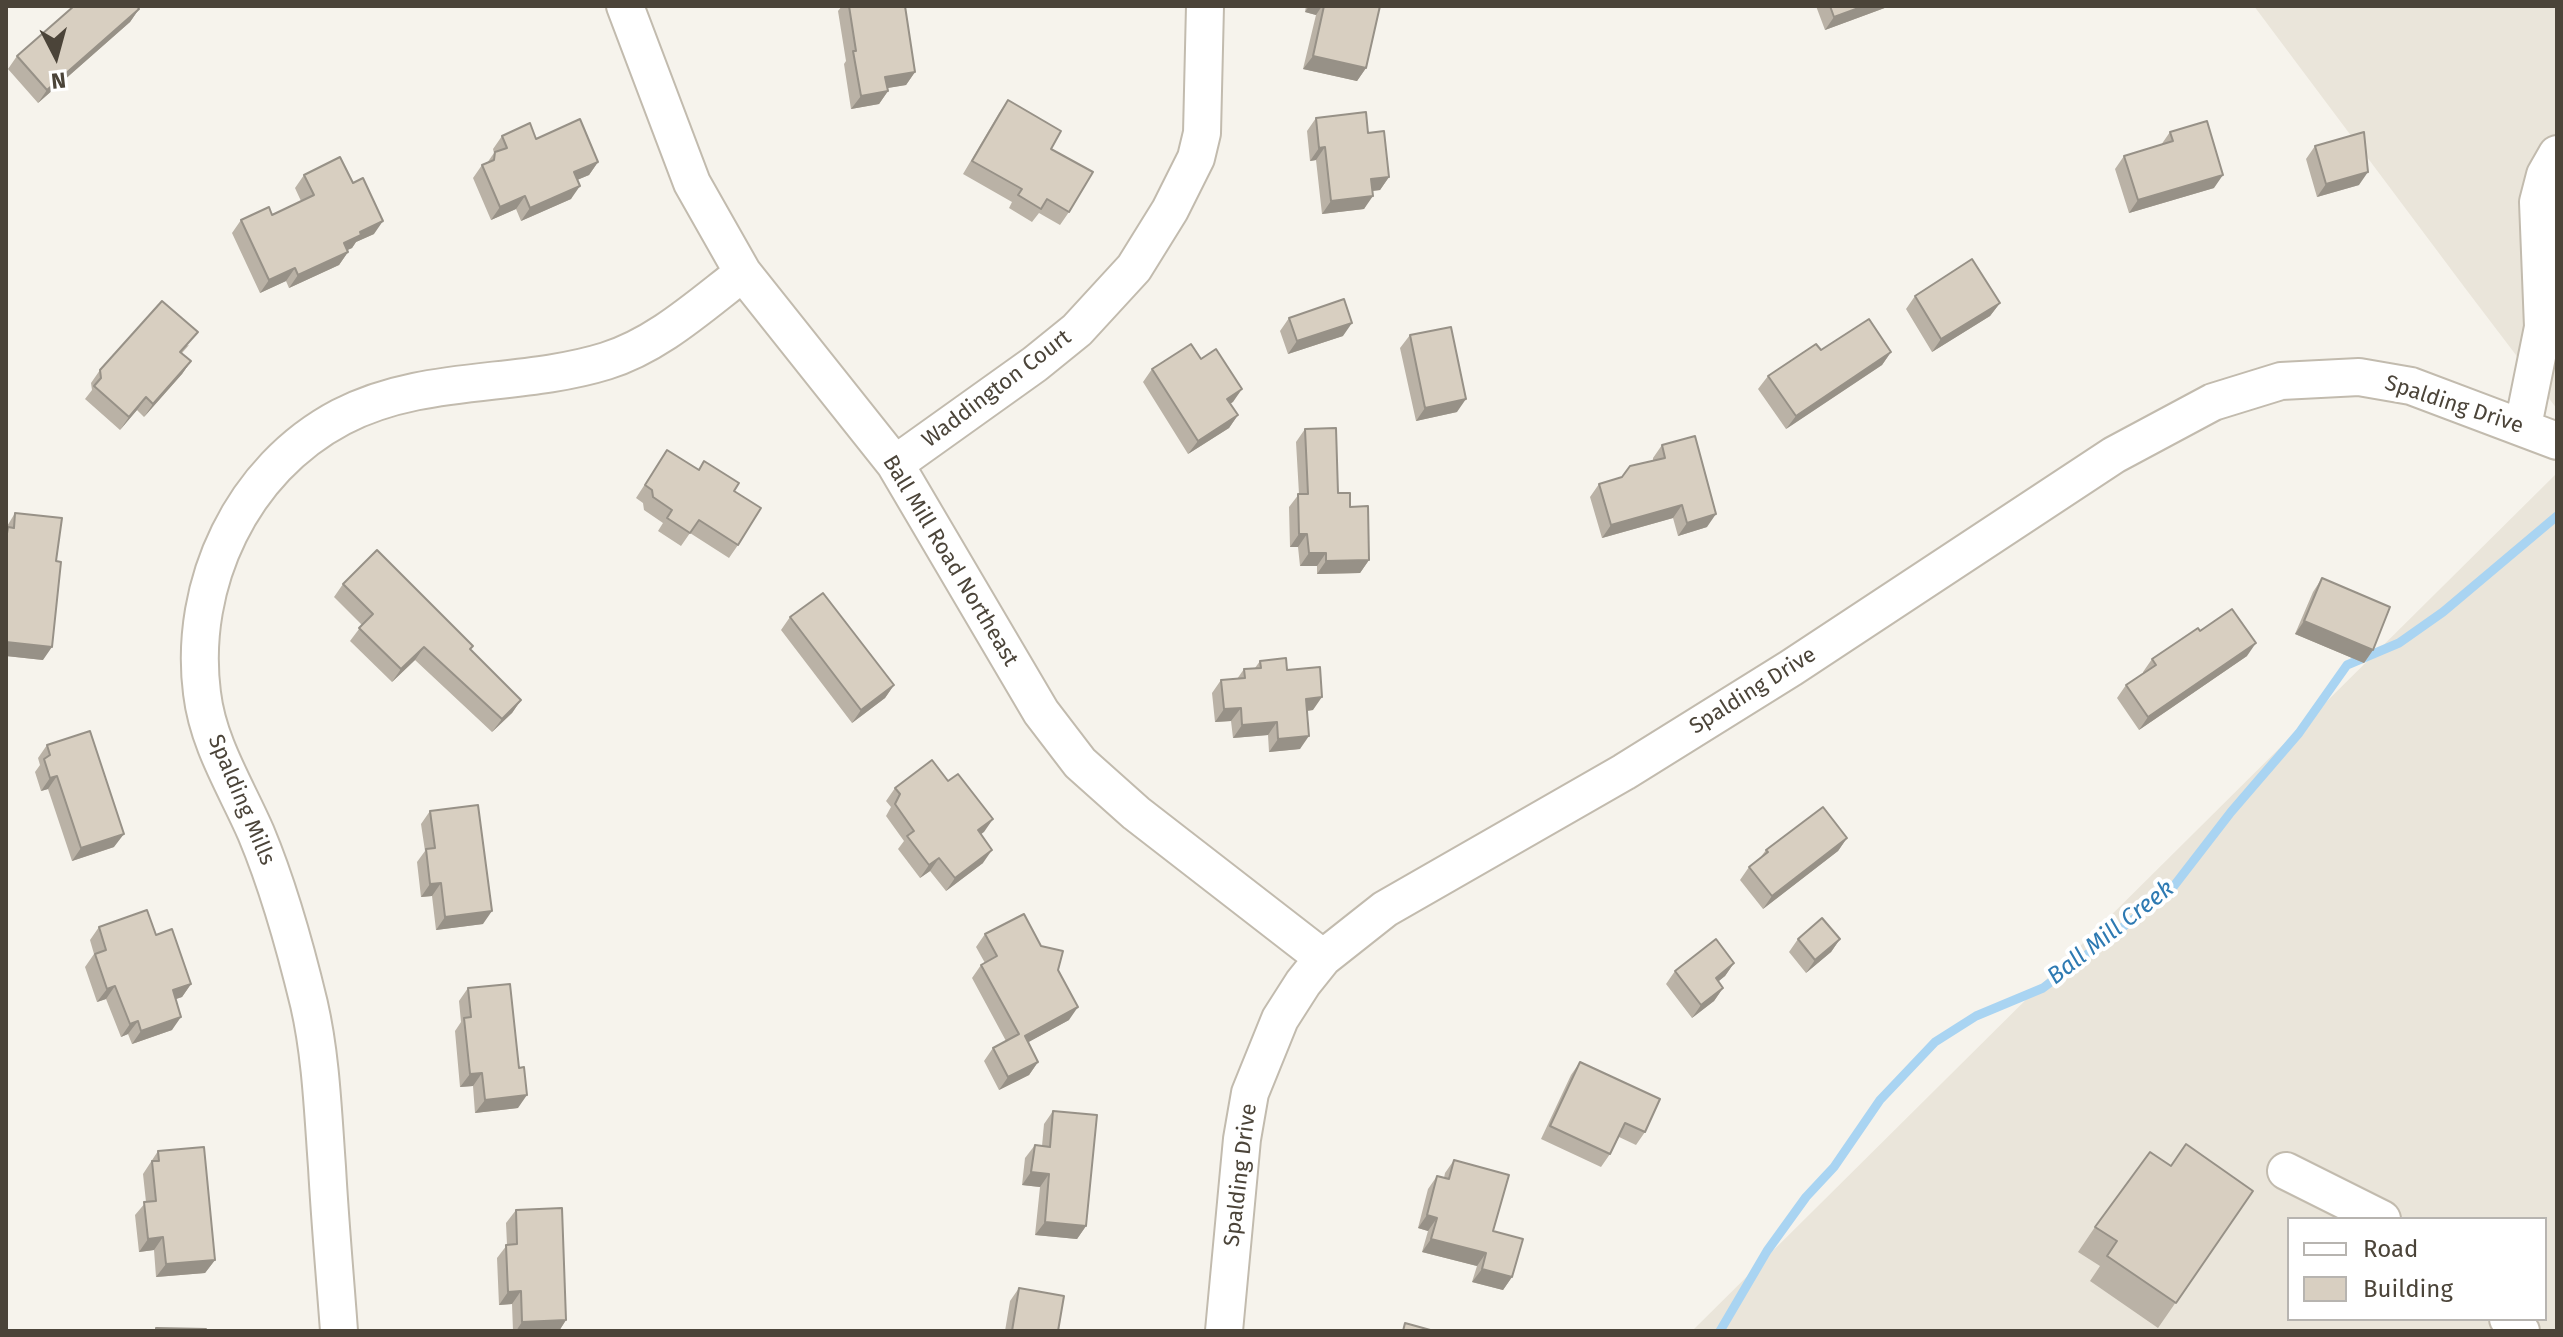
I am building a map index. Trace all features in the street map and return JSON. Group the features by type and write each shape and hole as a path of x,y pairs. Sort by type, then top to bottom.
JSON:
{"street":[{"name":"Ball Mill Road Northeast","path":"625,6 692,183 743,273 895,464 1041,712 1080,763 1136,813 1323,958"},
{"name":"Waddington Court","path":"895,464 1067,338 1134,268 1170,210 1196,158 1202,133 1205,6"},
{"path":"2523,426 2550,328 2538,202 2545,175 2557,154"},
{"name":"Spalding Mills","path":"339,1331 322,1097 310,1008 280,895 256,833 218,753 202,694 200,629 214,565 234,522 263,480 297,447 339,418 373,403 413,391 567,372 610,360 667,332 743,273"},
{"name":"Spalding Drive","path":"1224,1331 1242,1139 1250,1093 1280,1019 1323,958 1385,909 1624,772 1791,668 2114,455 2213,402 2281,381 2359,377 2411,386 2557,441"},
{"path":"2286,1171 2378,1217"}],"shaded area":[{"path":"2254,6 2557,6 2557,409 2465,288"},
{"path":"2557,473 2557,1331 1692,1331"}],"building":[{"path":"74,6 137,6 139,9 47,90 17,56"},
{"path":"849,6 905,6 915,72 885,77 888,91 861,96"},
{"path":"1324,6 1380,6 1366,68 1313,56"},
{"path":"1830,6 1864,6 1834,17"},
{"path":"1008,100 1061,131 1051,149 1093,172 1069,212 1047,199 1041,209 1018,195 1022,189 972,161"},
{"path":"1366,112 1368,133 1384,131 1389,177 1371,179 1373,196 1331,201 1325,147 1319,148 1316,118"},
{"path":"580,119 598,162 574,172 580,186 530,208 525,196 500,207 482,165 494,160 495,152 507,148 502,136 530,123 536,139"},
{"path":"2207,121 2223,175 2138,200 2124,156 2173,141 2170,132"},
{"path":"2364,132 2368,172 2326,184 2315,146"},
{"path":"340,157 353,183 363,178 383,221 344,243 348,252 298,275 295,268 269,280 241,220 269,207 272,215 314,195 304,175"},
{"path":"1972,259 2000,303 1941,339 1915,296"},
{"path":"1344,299 1352,323 1297,341 1289,318"},
{"path":"162,301 198,332 180,352 191,361 153,404 146,397 129,417 94,386 101,378 100,370"},
{"path":"1869,319 1891,352 1796,416 1768,376 1816,344 1821,350"},
{"path":"1451,327 1466,399 1425,408 1410,335"},
{"path":"1191,344 1201,359 1216,349 1242,389 1227,399 1238,415 1198,441 1152,369"},
{"path":"1336,428 1338,493 1350,493 1350,507 1368,506 1369,560 1326,561 1326,553 1309,553 1307,534 1299,534 1298,494 1308,494 1305,429"},
{"path":"1695,436 1716,514 1687,523 1682,505 1611,525 1599,484 1622,477 1630,466 1665,458 1662,445"},
{"path":"667,450 699,470 704,461 739,483 734,491 761,508 738,545 699,520 690,533 667,518 672,510 653,497 652,490 645,485"},
{"path":"15,513 62,518 56,561 61,562 52,647 6,642 6,540 8,527 14,528"},
{"path":"377,550 473,646 470,649 521,700 502,719 424,647 401,669 359,628 373,614 343,584"},
{"path":"2322,578 2390,607 2373,650 2304,621"},
{"path":"823,593 894,685 861,710 790,617"},
{"path":"2232,609 2256,643 2148,717 2126,685 2156,665 2152,659"},
{"path":"1286,658 1287,670 1320,667 1322,697 1306,699 1309,736 1278,739 1277,722 1242,725 1241,708 1224,709 1221,680 1245,678 1244,669 1261,668 1260,661"},
{"path":"90,731 124,834 81,848 57,776 50,778 44,759 50,755 47,745"},
{"path":"932,760 948,781 958,774 993,819 978,830 992,850 955,878 939,858 929,865 907,836 914,831 895,804 900,794 895,788"},
{"path":"478,805 492,911 445,917 441,883 430,884 426,849 435,848 430,811"},
{"path":"1823,807 1847,838 1772,896 1749,867 1768,852 1766,850"},
{"path":"147,910 156,935 172,929 191,984 173,990 181,1017 141,1031 138,1021 130,1024 115,986 107,989 95,954 106,950 99,927"},
{"path":"1024,914 1041,946 1063,951 1058,970 1078,1007 1025,1036 1038,1062 1008,1077 993,1048 1019,1034 981,965 997,956 985,934"},
{"path":"1822,918 1840,939 1815,960 1798,939"},
{"path":"1716,939 1734,963 1716,978 1723,988 1701,1005 1675,971"},
{"path":"510,984 519,1068 524,1067 527,1095 485,1100 482,1073 470,1074 464,1018 471,1017 468,988"},
{"path":"1580,1062 1660,1099 1645,1132 1625,1123 1610,1154 1550,1126"},
{"path":"1053,1111 1097,1115 1086,1226 1045,1222 1049,1174 1031,1172 1035,1145 1050,1147"},
{"path":"2186,1144 2253,1191 2176,1303 2107,1256 2117,1241 2095,1227 2150,1152 2171,1166"},
{"path":"204,1147 215,1260 166,1264 163,1237 148,1239 144,1202 156,1201 152,1161 159,1161 158,1151"},
{"path":"1454,1160 1509,1175 1493,1231 1523,1239 1512,1277 1482,1269 1486,1253 1431,1239 1437,1218 1427,1215 1437,1176 1449,1179"},
{"path":"562,1208 566,1320 522,1322 521,1291 508,1292 506,1245 517,1244 516,1210"},
{"path":"1019,1288 1064,1296 1058,1331 1012,1331"},
{"path":"1405,1323 1434,1331 1403,1331"},
{"path":"156,1328 206,1329 206,1331 156,1331"}],"waterway":[{"name":"Ball Mill Creek","path":"1720,1331 1767,1251 1806,1197 1834,1167 1880,1100 1935,1042 1976,1016 2043,988 2170,891 2231,812 2299,733 2347,665 2399,643 2443,612 2557,516"}]}
